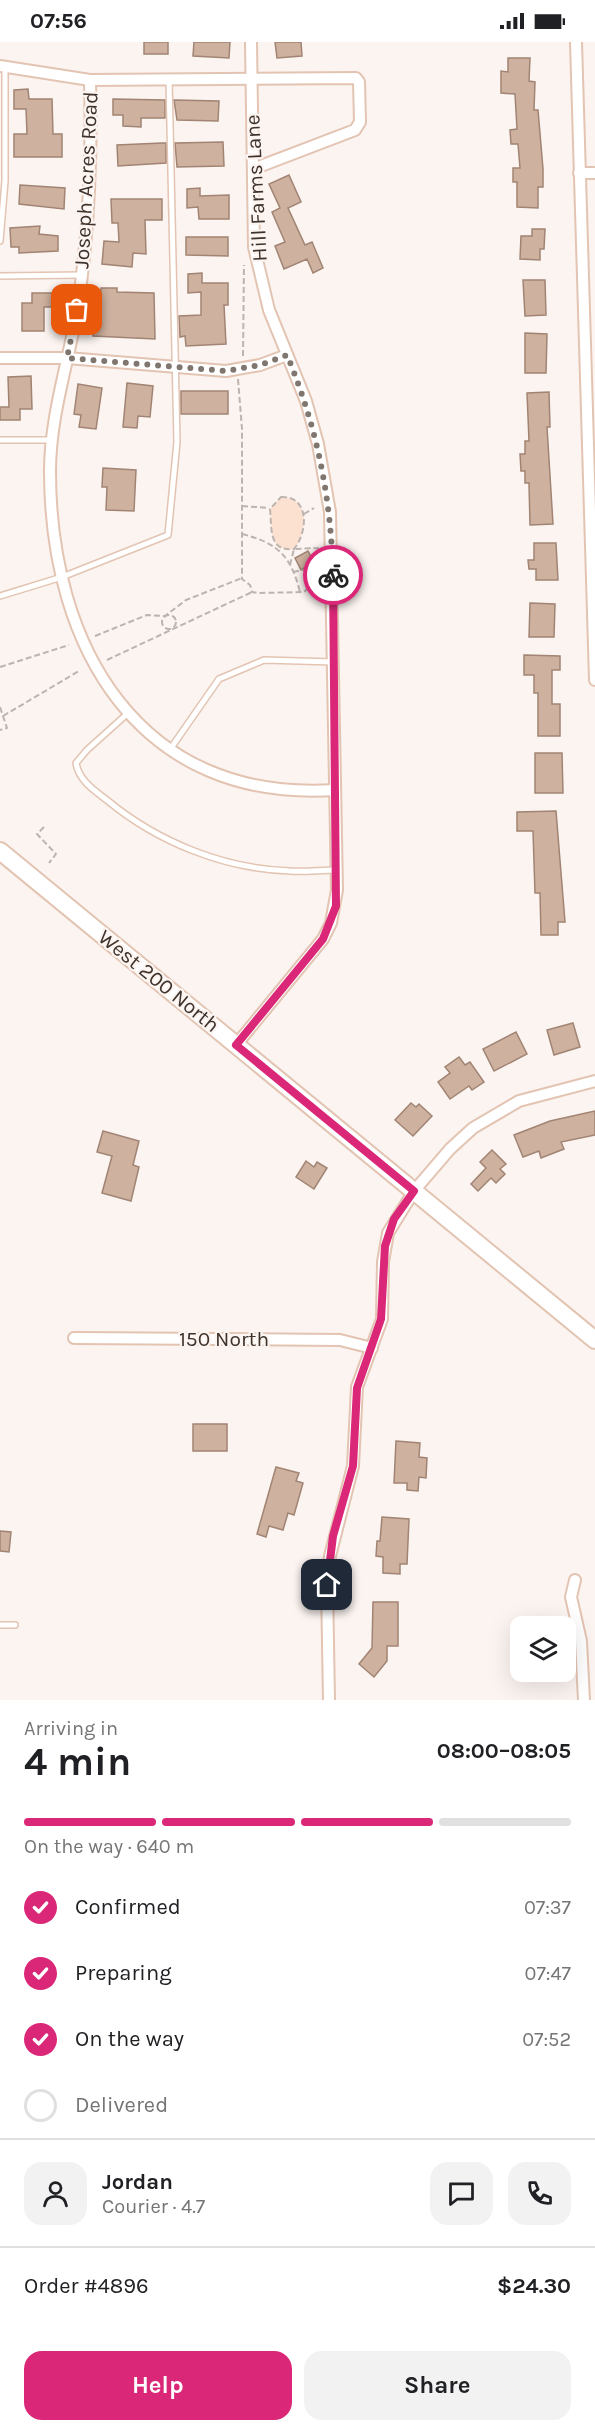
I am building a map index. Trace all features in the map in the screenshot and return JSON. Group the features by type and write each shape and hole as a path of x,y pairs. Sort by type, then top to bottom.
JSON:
{"main road":[{"name":"West 200 North","path":"0,851 595,1340"}],"street":[{"name":"Hill Farms Lane","path":"236,1045 323,939 336,906 333,550 325,476 306,401 269,310 254,247 251,42"},
{"path":"576,42 579,174 590,418 595,680"},
{"path":"2,67 90,80 356,78 359,82 360,122 355,130 253,168"},
{"name":"Joseph Acres Road","path":"90,80 89,201 81,275 52,440 51,502 62,577 86,649 104,683 128,714 170,750 196,766 255,786 284,791 335,790"},
{"path":"579,174 595,173"},
{"path":"0,358 67,358 226,371 260,365 287,355"},
{"path":"329,1700 327,1585 330,1556 353,1466 357,1388 381,1319 382,1262 388,1233 414,1191 450,1149 495,1113 546,1092 595,1081"},
{"name":"150 North","path":"74,1338 340,1340 372,1348"},
{"path":"575,1580 571,1596 581,1641 584,1700"}],"lane":[{"path":"0,241 5,181 2,67"},
{"path":"0,596 62,577 168,535 177,441 169,80"},
{"path":"0,276 81,275"},
{"path":"0,440 52,440"},
{"path":"170,750 219,680 264,660 335,662"},
{"path":"128,714 87,750 76,764 77,773 84,782 118,809 143,826 196,853 281,870 336,870"},
{"path":"0,1625 15,1625"}],"path":[{"path":"243,359 244,265"},
{"path":"238,379 242,429 242,578 250,585 252,592"},
{"path":"290,565 294,549 300,541 303,515 299,502 291,497 281,497 270,509 273,539 290,565 300,592"},
{"path":"242,506 270,509"},
{"path":"303,515 314,508"},
{"path":"242,534 260,538 284,550 319,548"},
{"path":"300,541 305,547"},
{"path":"293,572 312,568 319,560"},
{"path":"164,618 186,600 242,578"},
{"path":"107,660 252,592 304,592 310,586 319,585"},
{"path":"172,629 175,610"},
{"path":"95,636 147,615 174,618 184,624"},
{"path":"161,634 164,618"},
{"path":"164,626 172,629"},
{"path":"0,667 69,645"},
{"path":"3,716 80,671"},
{"path":"0,707 7,728 0,730"},
{"path":"44,827 37,834 56,854 49,863"}],"shaded area":[{"path":"281,497 297,502 304,516 302,534 294,549 280,547 273,537 270,509"}],"building":[{"path":"144,42 168,42 168,54 144,54"},
{"path":"194,42 230,42 229,58 193,56"},
{"path":"275,42 301,42 302,56 277,58"},
{"path":"508,58 530,58 529,81 535,82 534,110 538,110 543,169 543,187 538,187 538,208 517,207 517,182 513,182 513,168 520,168 518,144 511,144 510,130 517,129 515,94 501,93 501,71 508,72"},
{"path":"28,89 29,99 52,99 53,134 62,134 62,157 14,157 14,134 27,134 26,109 14,109 14,90"},
{"path":"113,99 165,100 165,118 141,118 141,127 123,126 123,115 113,115"},
{"path":"174,100 219,101 218,121 177,120"},
{"path":"223,142 224,166 177,167 175,143"},
{"path":"166,143 166,163 118,166 117,145"},
{"path":"289,175 301,202 288,208 305,245 312,242 323,268 313,273 307,259 284,269 275,246 285,242 272,212 280,208 269,184"},
{"path":"20,185 65,188 64,209 19,204"},
{"path":"200,188 200,196 229,195 229,219 199,219 198,207 187,208 187,189"},
{"path":"111,199 162,199 162,220 145,220 146,254 133,253 132,267 102,264 104,241 119,242 118,223 112,223"},
{"path":"40,226 39,234 58,236 58,251 19,253 19,247 11,247 10,228"},
{"path":"532,229 545,229 544,249 540,249 540,260 520,259 521,236 532,236"},
{"path":"186,237 228,237 228,256 186,255"},
{"path":"202,273 202,283 228,283 228,305 224,305 226,344 186,346 185,336 180,337 179,316 201,315 201,292 188,293 188,274"},
{"path":"523,280 545,280 546,315 525,316"},
{"path":"101,288 117,288 117,292 154,293 155,339 93,336 94,306 100,306"},
{"path":"32,293 52,293 52,307 44,307 44,331 22,331 22,303 32,303"},
{"path":"525,333 547,334 546,373 525,373"},
{"path":"31,376 32,409 20,409 20,420 0,420 0,407 9,407 8,377"},
{"path":"127,383 153,386 150,417 138,416 137,428 123,427"},
{"path":"78,384 102,388 96,429 79,427 81,415 74,414"},
{"path":"181,391 228,391 228,414 181,414"},
{"path":"549,392 550,427 547,427 553,524 530,525 529,483 525,483 525,471 521,471 520,454 525,454 525,441 529,441 527,393"},
{"path":"103,468 136,470 134,511 106,510 107,487 102,487"},
{"path":"534,543 556,543 558,580 536,580 536,569 529,569 528,560 534,560"},
{"path":"308,551 314,562 301,570 295,558"},
{"path":"530,603 555,604 554,637 529,637"},
{"path":"524,655 560,656 560,670 552,670 552,704 560,704 560,736 538,736 538,693 534,693 534,675 524,675"},
{"path":"535,753 562,753 563,793 535,793"},
{"path":"556,811 565,922 558,922 558,935 541,935 540,893 535,893 533,831 517,831 517,812"},
{"path":"573,1023 580,1047 554,1055 547,1030"},
{"path":"516,1032 527,1054 494,1071 483,1049"},
{"path":"459,1057 465,1065 470,1062 484,1082 472,1090 469,1086 450,1099 438,1082 450,1073 445,1067"},
{"path":"411,1103 416,1107 419,1104 432,1116 413,1136 395,1120"},
{"path":"595,1111 595,1135 561,1142 564,1149 541,1158 539,1151 523,1157 514,1135 550,1121"},
{"path":"103,1131 139,1141 133,1165 139,1167 131,1201 102,1193 112,1156 97,1152"},
{"path":"492,1150 506,1164 500,1169 505,1174 496,1183 491,1178 478,1191 471,1184 486,1168 480,1162"},
{"path":"306,1161 314,1167 317,1162 327,1168 314,1189 296,1177"},
{"path":"193,1424 227,1424 227,1451 193,1451"},
{"path":"396,1441 420,1443 419,1457 427,1458 426,1478 419,1477 418,1491 407,1490 407,1483 394,1483"},
{"path":"276,1467 299,1473 296,1481 303,1483 294,1515 288,1513 283,1530 269,1526 266,1537 257,1534"},
{"path":"382,1517 409,1519 407,1564 400,1564 400,1574 383,1573 383,1557 376,1556"},
{"path":"0,1531 11,1532 9,1552 0,1551"},
{"path":"373,1602 398,1602 398,1646 387,1646 387,1661 374,1677 359,1664 372,1648"}],"way so far":[{"path":"77,310 67,358 226,371 260,365 287,355 306,401 325,476 330,512 333,575"}],"route":[{"path":"327,1585 333,1536 348,1489 356,1448 357,1388 381,1319 382,1262 385,1246 394,1219 414,1191 236,1045 323,939 336,906 333,575"}]}
